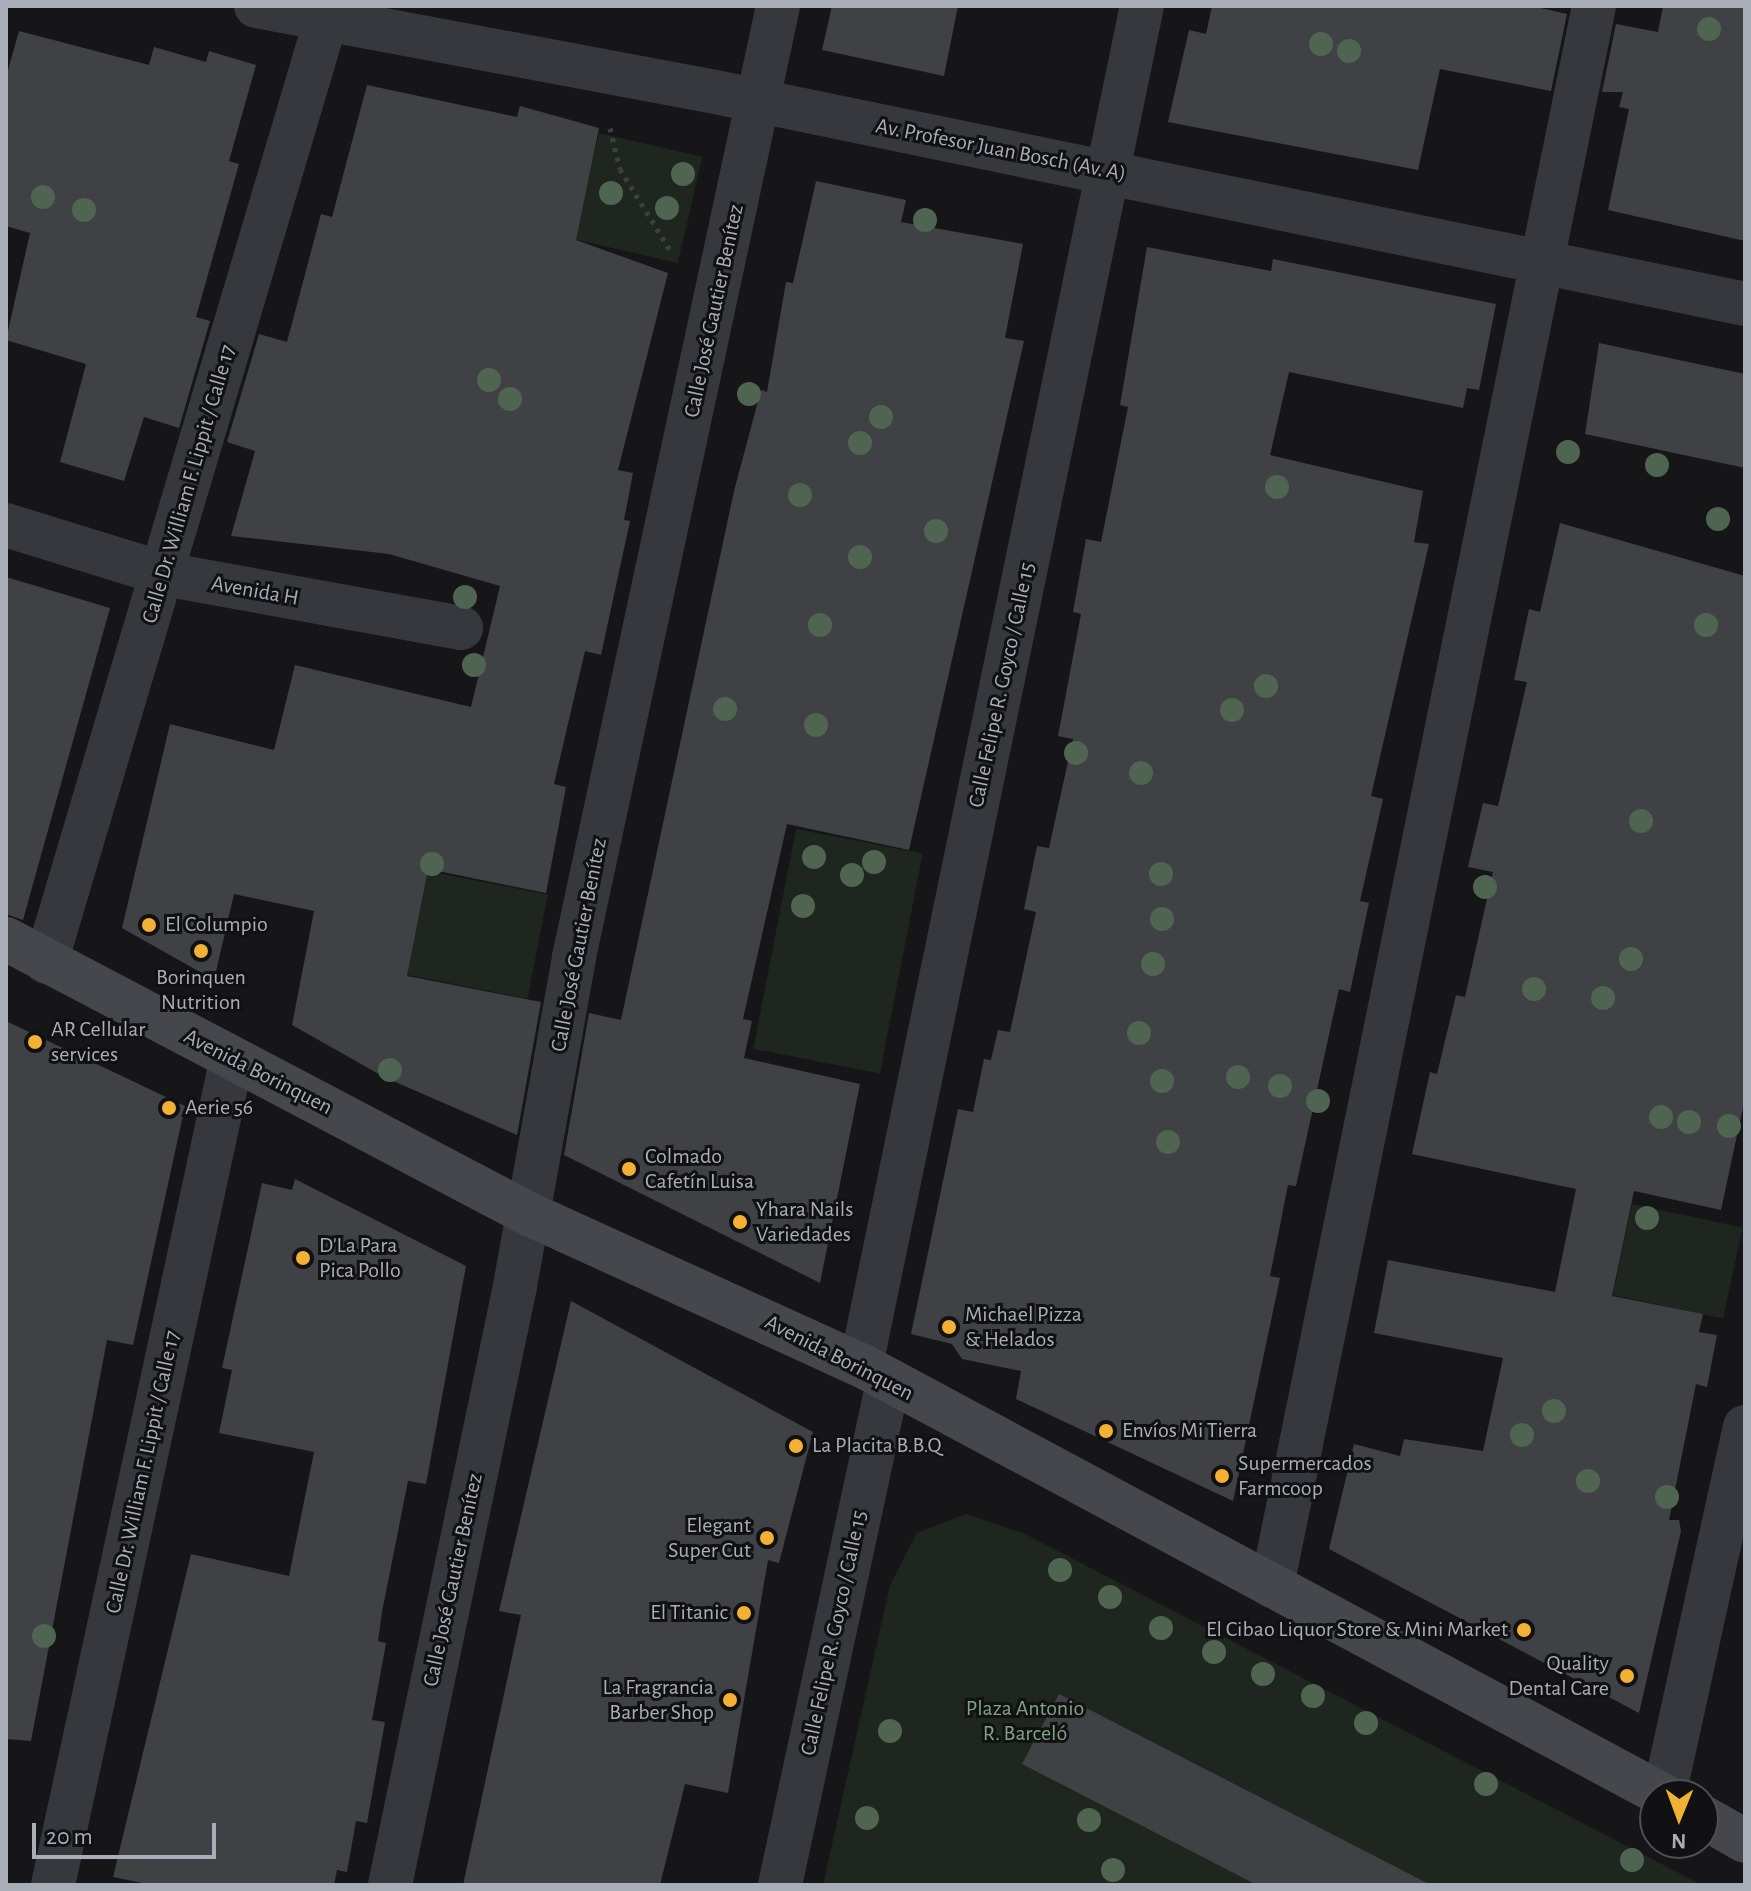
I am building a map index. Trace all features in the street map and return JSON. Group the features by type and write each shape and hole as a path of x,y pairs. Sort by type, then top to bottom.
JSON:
{"street":[{"name":"Av. Profesor Juan Bosch (Av. A)","path":"256,6 328,11 1745,304"},
{"name":"Calle José Gautier Benítez","path":"390,1885 529,1214 574,957 778,6"},
{"name":"Calle Felipe R. Goyco / Calle 15","path":"780,1885 875,1373 1142,6"},
{"path":"1272,1586 1594,6"},
{"name":"Calle Dr. William F. Lippit / Calle 17","path":"46,962 164,574 328,11"},
{"name":"Avenida H","path":"6,525 164,574 461,628"},
{"name":"Avenida Borinquen","path":"6,939 529,1214 875,1373 1639,1782"},
{"name":"Calle Dr. William F. Lippit / Calle 17","path":"53,1885 232,1058"},
{"path":"1668,1779 1745,1427"},
{"path":"1719,1826 1745,1841"}],"path":[{"path":"610,128 631,189 679,258"}],"green space":[{"path":"599,133 702,157 678,263 574,239"},
{"path":"796,829 923,854 880,1073 753,1049"},
{"path":"427,871 548,894 528,999 407,975"},
{"path":"1632,1204 1743,1227 1723,1318 1613,1295"},
{"name":"Plaza Antonio R. Barceló","path":"966,1514 1025,1534 1639,1852 1639,1859 1652,1859 1702,1885 823,1885 890,1585 917,1533"}],"building":[{"path":"832,6 958,6 944,76 822,50"},
{"path":"1212,6 1532,6 1567,14 1551,91 1440,69 1418,170 1168,122 1189,30 1206,34"},
{"path":"1663,6 1745,6 1745,241 1608,210 1629,109 1619,107 1623,92 1602,92 1616,24 1658,32"},
{"path":"19,31 149,65 154,47 206,62 209,51 256,65 229,161 239,164 196,317 210,321 179,428 144,417 124,481 60,462 86,364 6,340 30,233 6,226 6,77"},
{"path":"367,85 517,117 520,106 599,128 576,240 668,273 618,470 633,473 624,520 630,521 601,655 585,651 554,784 566,787 546,893 428,869 407,976 541,1002 517,1135 384,1077 292,1025 314,911 234,894 214,980 122,928 170,724 274,750 295,665 471,707 500,586 389,554 231,536 255,451 227,442 259,334 287,342 321,214 332,217"},
{"path":"816,181 906,200 901,222 1023,244 1005,338 1024,341 909,850 787,824 743,1019 752,1021 744,1058 860,1084 820,1283 564,1155 589,1013 621,1020 734,491 761,390 767,392 786,282 793,283"},
{"path":"1147,247 1271,271 1273,259 1496,304 1479,390 1467,388 1463,408 1289,372 1270,455 1423,491 1414,542 1429,544 1371,796 1383,799 1360,901 1369,903 1350,992 1339,989 1296,1186 1288,1185 1270,1276 1280,1278 1233,1501 1016,1399 1021,1371 962,1359 952,1344 911,1334 958,1109 973,1112 984,1059 991,1060 998,1030 1010,1032 1036,912 1024,909 1037,846 1049,848 1073,739 1058,736 1081,614 1073,612 1086,539 1101,542 1128,407 1120,405"},
{"path":"1599,343 1745,374 1745,468 1585,434"},
{"path":"1560,523 1745,576 1745,1098 1721,1210 1634,1191 1612,1296 1703,1314 1699,1332 1717,1335 1707,1387 1696,1384 1669,1520 1679,1520 1681,1531 1639,1713 1329,1549 1354,1444 1400,1456 1404,1439 1483,1451 1503,1358 1374,1333 1388,1260 1555,1292 1576,1189 1412,1154 1430,1072 1437,1074 1456,995 1465,997 1493,872 1468,867 1483,803 1498,806 1527,682 1514,680 1529,609 1540,612"},
{"path":"6,577 110,608 23,920 6,914"},
{"path":"6,1021 185,1106 133,1345 107,1340 31,1741 6,1739"},
{"path":"295,1179 466,1266 426,1484 408,1481 382,1612 378,1641 386,1643 372,1720 385,1722 367,1823 356,1821 347,1872 337,1870 334,1885 152,1885 113,1877 191,1554 289,1576 314,1452 219,1433 232,1370 222,1368 262,1183 292,1190"},
{"path":"571,1301 813,1432 779,1563 768,1560 728,1793 685,1784 660,1885 463,1885 521,1615 499,1611"},
{"path":"1059,1694 1431,1885 1257,1885 1022,1764"}],"place":[{"name":"El Columpio","path":"149,925"},
{"name":"Borinquen Nutrition","path":"201,951"},
{"name":"AR Cellular services","path":"35,1042"},
{"name":"Aerie 56","path":"169,1108"},
{"name":"Colmado Cafetín Luisa","path":"629,1169"},
{"name":"Yhara Nails Variedades","path":"740,1222"},
{"name":"D'La Para Pica Pollo","path":"303,1258"},
{"name":"Michael Pizza & Helados","path":"949,1327"},
{"name":"Envíos Mi Tierra","path":"1106,1431"},
{"name":"La Placita B.B.Q","path":"796,1446"},
{"name":"Supermercados Farmcoop","path":"1222,1476"},
{"name":"Elegant Super Cut","path":"767,1538"},
{"name":"El Titanic","path":"744,1613"},
{"name":"El Cibao Liquor Store & Mini Market","path":"1524,1630"},
{"name":"Quality Dental Care","path":"1627,1676"},
{"name":"La Fragrancia Barber Shop","path":"730,1700"}]}
